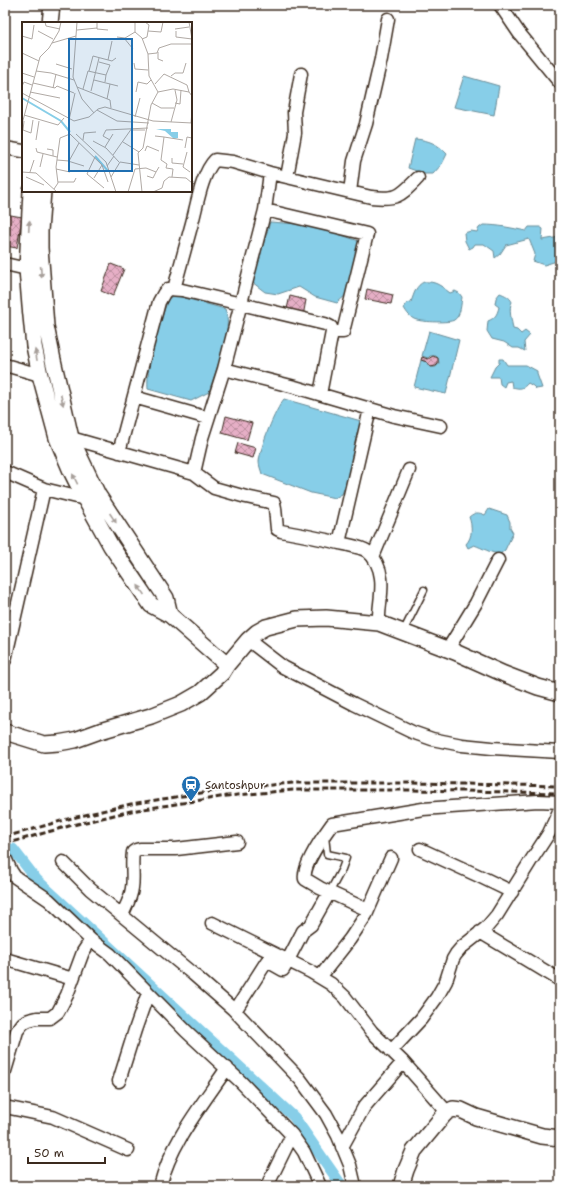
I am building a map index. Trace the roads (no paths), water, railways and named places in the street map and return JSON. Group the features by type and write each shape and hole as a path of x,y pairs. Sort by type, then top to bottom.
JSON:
{"street":[{"path":"50,22 52,5"},
{"path":"60,22 61,5"},
{"path":"500,5 519,33 560,83"},
{"path":"350,192 354,161 366,124 381,59 388,20"},
{"path":"287,177 295,133 294,112 301,74"},
{"path":"5,148 22,151"},
{"path":"174,289 200,192 215,160 233,162 270,173 372,197 394,197 404,192 418,178"},
{"path":"194,473 202,438 224,369 266,210 270,173"},
{"path":"31,192 27,269 34,346 40,375 57,438 71,471 166,598 170,615 227,665"},
{"path":"43,192 40,248 46,326 52,360 71,438 91,497"},
{"path":"266,210 367,234 343,332 332,332"},
{"path":"5,264 27,269"},
{"path":"119,452 160,302 164,293 168,289 182,290 325,324 331,327 332,332 320,394"},
{"path":"5,365 40,375"},
{"path":"224,369 320,394 394,416 441,426"},
{"path":"134,397 208,418"},
{"path":"339,543 370,409"},
{"path":"71,438 194,473 214,488 274,503 277,528 281,531 359,547 367,551 373,557 381,577 379,623"},
{"path":"373,557 409,470"},
{"path":"5,472 44,489 91,497"},
{"path":"5,660 44,489"},
{"path":"448,649 476,603 498,560"},
{"path":"5,732 44,744 58,744 151,716 181,704 200,693 222,673 248,640 257,632 266,627 297,618 326,618 379,623 448,649 538,687 560,693"},
{"path":"248,640 283,667 412,732 432,739 462,745 560,752"},
{"path":"368,910 305,879 304,876 317,846 332,824 423,809 538,801 560,802"},
{"path":"391,1051 422,1019 437,998 446,981 453,959 462,946 486,928 498,915 530,862 557,822 560,809"},
{"path":"122,916 130,898 132,886 132,857 133,852 136,850 176,849 237,842"},
{"path":"420,849 512,892"},
{"path":"5,858 10,871 15,877 49,900 91,940 110,954 186,1031 227,1068 292,1135 304,1152 320,1186"},
{"path":"320,977 350,939 368,910 391,858"},
{"path":"63,862 90,889 193,974 235,1011 300,1079 326,1114 350,1165 355,1186"},
{"path":"235,1011 267,962 283,970 302,931 311,925 329,892"},
{"path":"212,923 288,960 331,984 345,997 372,1032 403,1062 447,1112"},
{"path":"480,932 560,980"},
{"path":"5,1071 17,1031 23,1023 37,1018 50,1018 58,1012 67,995 83,952 91,940"},
{"path":"5,959 73,979"},
{"path":"119,1081 148,993"},
{"path":"342,1147 364,1107 403,1062"},
{"path":"160,1186 170,1156 177,1142 227,1068"},
{"path":"5,1107 53,1117 128,1150"},
{"path":"401,1186 414,1151 447,1112 453,1109 461,1110 542,1136 560,1138"},
{"path":"267,1186 292,1135"}],"lane":[{"path":"403,632 424,590"},
{"path":"325,834 327,854 346,858 342,870 329,892"}],"water":[{"path":"464,76 499,86 494,115 454,107"},
{"path":"415,139 433,143 447,154 442,164 433,174 425,174 408,168"},
{"path":"270,222 311,225 359,241 348,293 337,303 315,297 299,287 278,294 265,292 252,282"},
{"path":"483,225 500,226 526,231 529,227 540,227 543,229 542,240 560,237 560,260 544,265 533,261 535,254 529,239 506,245 500,254 495,258 494,251 484,244 475,244 469,249 465,241 464,233 471,231 477,232"},
{"path":"424,282 435,283 450,293 455,291 459,293 462,297 460,309 458,316 454,320 447,322 430,322 420,321 409,316 404,308 407,303 411,302 417,288"},
{"path":"500,293 509,297 512,302 510,311 513,329 517,330 521,334 525,331 530,335 524,342 525,351 519,348 513,348 504,342 492,339 487,331 488,321 494,317 498,310 499,307 495,304 496,298"},
{"path":"174,295 225,309 227,317 227,327 223,350 209,392 191,401 148,389 149,367 154,344 168,299"},
{"path":"429,331 459,340 446,394 414,387 421,360 427,362 428,365 433,367 436,367 439,363 436,356 430,356 428,358 422,356"},
{"path":"499,359 503,359 507,365 526,365 537,371 542,388 536,389 528,383 523,387 515,388 512,387 511,381 506,382 504,387 500,384 499,377 490,377 495,367 499,363"},
{"path":"284,399 361,421 364,424 359,448 342,494 335,498 311,493 262,474 259,462 262,447 272,420"},
{"path":"489,509 507,515 510,522 510,528 513,533 505,550 500,554 490,552 474,545 468,548 466,544 470,538 471,531 469,517 477,513 485,515"}],"waterway":[{"path":"13,849 37,880 294,1117 342,1186"}],"railway":[{"path":"5,837 68,819 131,804 227,789 293,783 413,783 560,786"},
{"path":"5,844 131,811 227,796 293,790 413,790 560,793"}],"place":[{"name":"Santoshpur","path":"191,802"}]}
